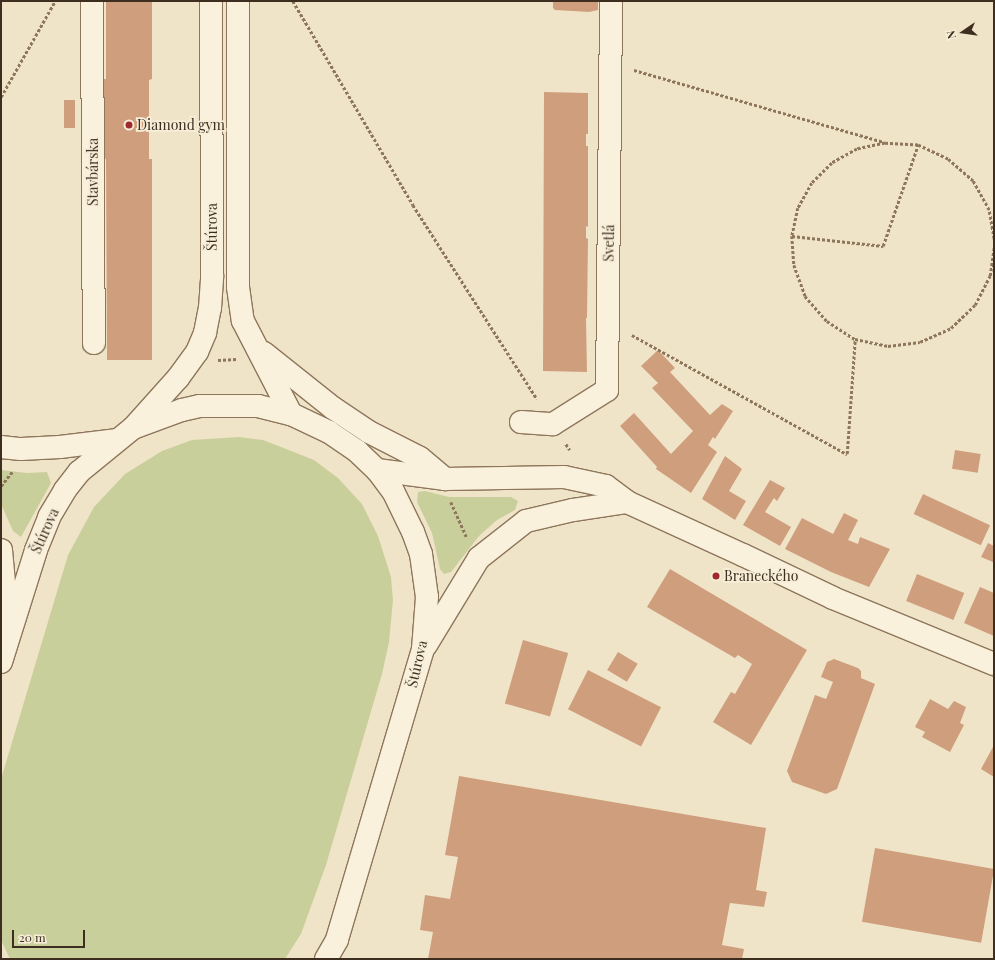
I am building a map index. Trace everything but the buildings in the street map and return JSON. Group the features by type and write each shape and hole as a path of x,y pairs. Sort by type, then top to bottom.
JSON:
{"main road":[{"name":"Stavbárska","path":"92,1 94,343"},
{"name":"Štúrova","path":"1,662 36,550 49,517 79,472 125,434 178,378 197,352 205,333 210,308 211,1"},
{"name":"Štúrova","path":"238,1 238,288 250,354 291,414"},
{"name":"Svetlá","path":"553,424 607,390 611,1"},
{"path":"250,354 369,432 420,458 447,488"},
{"name":"Štúrova","path":"125,434 182,410 200,406 258,406 291,414 329,432 357,451 377,470 393,491 404,512 421,554 427,597 423,649 336,950 326,959"},
{"path":"521,422 553,424"},
{"path":"1,447 21,449 60,447 125,434"},
{"path":"377,470 447,488 564,476 606,486 626,502 730,548 833,598 994,664"},
{"path":"423,649 479,558 526,521 573,510 626,502"},
{"path":"1,550 9,636"}],"path":[{"path":"1,96 55,1"},
{"path":"293,1 413,205 570,450"},
{"path":"611,63 885,143 918,145 948,159 973,181 989,210 994,239"},
{"path":"885,143 857,149 832,163 812,183 798,208 792,236 794,265 805,296 827,321 855,339 888,346 920,342 951,328 975,305 990,276 994,247"},
{"path":"792,236 883,246 918,145"},
{"path":"608,322 847,454 855,339"},
{"path":"213,360 250,354"},
{"path":"1,486 12,472"},
{"path":"447,488 468,539"}],"green space":[{"path":"239,437 263,440 314,460 338,478 362,504 378,536 391,577 393,600 389,642 382,674 326,865 301,934 285,959 10,959 1,940 1,779 68,555 94,507 125,474 162,451 192,440"},
{"path":"1,470 27,473 47,472 51,483 21,537 13,531 1,504"},
{"path":"425,491 449,497 511,497 518,501 515,510 497,520 479,536 451,572 444,574 440,569 432,533 417,502 418,492"}],"place":[{"name":"Diamond gym","path":"129,125"},
{"name":"Braneckého","path":"716,576"}]}
